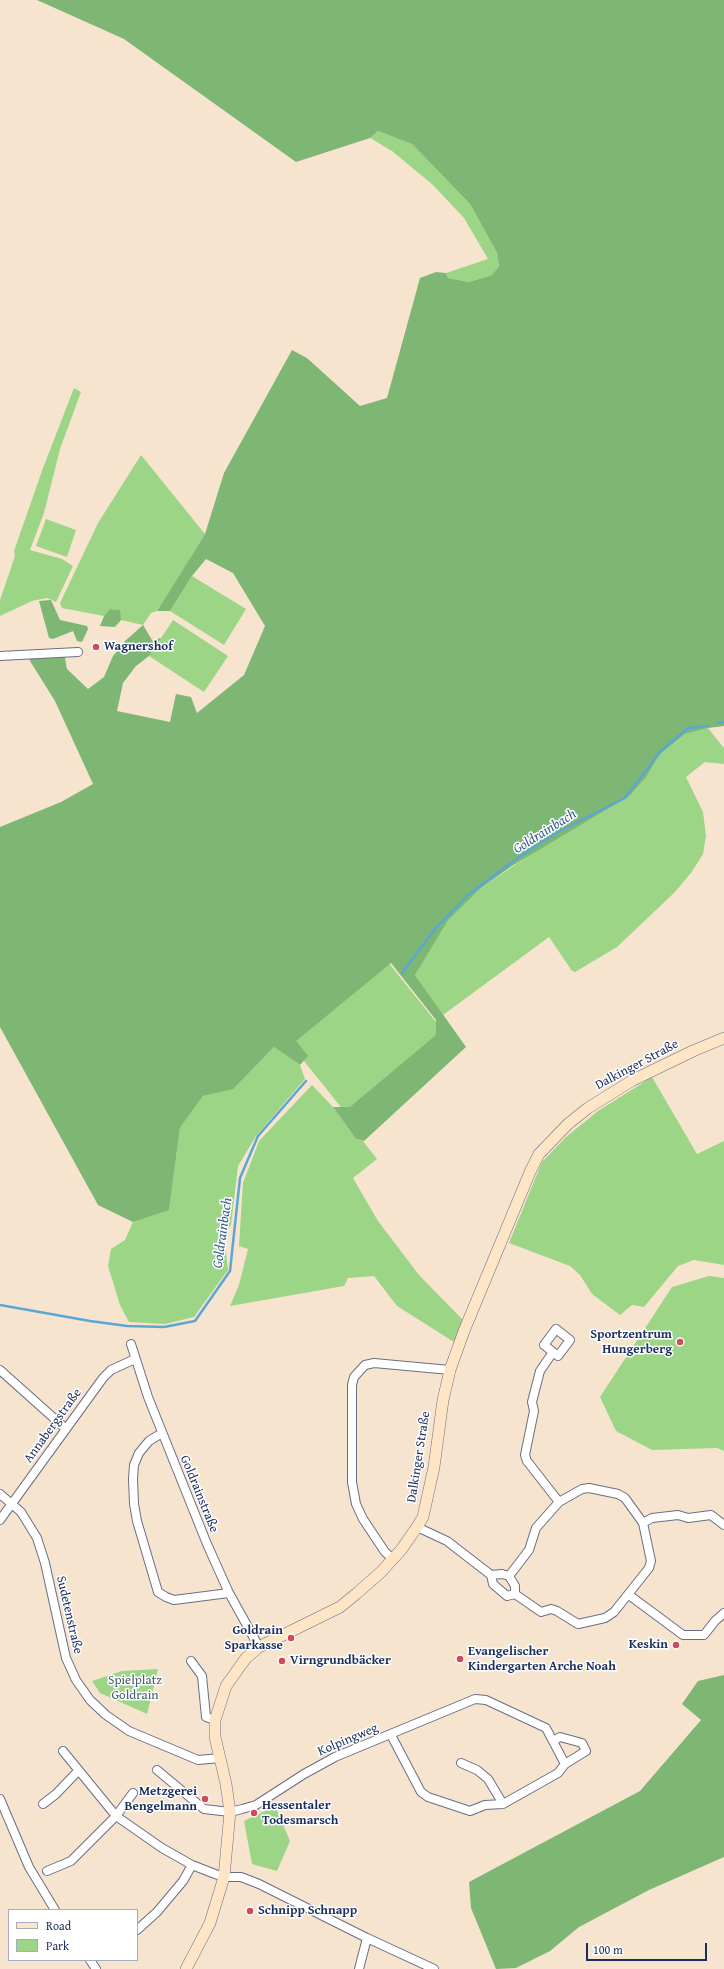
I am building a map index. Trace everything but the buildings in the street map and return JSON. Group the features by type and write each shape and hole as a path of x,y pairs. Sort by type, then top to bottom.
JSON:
{"street":[{"path":"0,656 78,652"},
{"name":"Dalkinger Straße","path":"186,1969 210,1923 224,1877 230,1812 226,1784 215,1737 215,1720 226,1686 246,1658 259,1647 340,1607 381,1572 393,1559 423,1517 434,1467 443,1400 450,1370 464,1331 530,1172 539,1154 568,1124 588,1108 633,1080 724,1038"},
{"name":"Goldrainstraße","path":"132,1344 135,1359 162,1433 207,1544 229,1593 259,1647"},
{"path":"553,1352 540,1371 532,1402 534,1411 525,1455 527,1461 559,1502"},
{"name":"Annabergstraße","path":"0,1520 103,1378 111,1370 135,1359"},
{"path":"393,1559 385,1552 363,1520 356,1504 352,1482 352,1386 354,1377 365,1365 374,1363 450,1370"},
{"path":"0,1370 66,1429"},
{"path":"162,1433 149,1441 139,1453 134,1465 133,1479 134,1504 137,1521 158,1592 174,1600 229,1593"},
{"path":"417,1527 447,1541 491,1575 493,1584 507,1596 515,1594 541,1612 551,1610 557,1611 578,1624 605,1618 614,1612 645,1574 651,1561 643,1523 625,1498 618,1494 590,1488 582,1489 559,1502 536,1528 529,1550 509,1576"},
{"name":"Sudetenstraße","path":"0,1494 21,1512 37,1538 45,1563 66,1658 76,1680 90,1700 106,1715 136,1734 198,1760 220,1758"},
{"path":"643,1523 652,1518 678,1515 688,1518 711,1515 724,1525"},
{"path":"491,1575 502,1574 509,1576 515,1586 515,1594"},
{"path":"629,1595 683,1635 704,1635 715,1620 724,1613"},
{"path":"191,1661 202,1676 206,1717 215,1720"},
{"name":"Kolpingweg","path":"157,1770 204,1809 230,1812 256,1806 304,1774 334,1758 475,1699 486,1700 546,1728 565,1764"},
{"path":"391,1735 421,1792 428,1797 470,1811 485,1805 503,1804 558,1773 565,1764 586,1751 582,1743 560,1737 553,1741"},
{"path":"63,1751 116,1816 162,1848 192,1865 224,1877 241,1877 259,1884 367,1938 434,1969"},
{"path":"461,1763 477,1770 488,1779 503,1804"},
{"path":"43,1804 56,1794 78,1771"},
{"path":"47,1871 71,1861 116,1816 133,1793"},
{"path":"0,1799 29,1867 54,1909"},
{"path":"138,1929 157,1912 183,1882 192,1865"},
{"path":"359,1969 367,1938"}],"green space":[{"path":"37,0 724,0 724,726 708,728 685,734 659,755 647,776 629,796 512,866 481,888 448,920 415,975 466,1047 364,1141 356,1139 333,1107 350,1107 436,1035 436,1020 391,963 296,1041 308,1056 300,1065 274,1047 233,1089 203,1096 180,1128 169,1210 133,1222 98,1205 0,1027 0,827 61,802 93,784 55,701 30,661 29,655 64,653 67,669 88,689 104,677 113,656 125,641 143,625 152,640 161,638 149,656 136,666 123,683 117,711 170,722 176,694 191,697 197,713 244,675 265,626 233,573 206,559 192,576 170,611 157,611 205,534 224,473 292,350 307,358 360,406 387,398 420,278 436,272 446,273 448,278 469,282 492,275 499,266 497,253 470,204 412,144 378,131 370,138 296,162 124,39"},
{"path":"378,131 412,144 470,204 497,253 499,266 492,275 469,282 448,278 446,273 488,259 464,218 433,185 392,151 370,138"},
{"path":"74,388 81,392 60,449 44,513 30,550 62,559 73,566 56,602 47,598 32,601 0,616 0,600 15,556 14,551 43,468"},
{"path":"141,455 205,534 157,611 151,613 143,625 121,620 119,610 110,609 104,616 62,608 60,603 98,523"},
{"path":"46,519 76,530 67,557 36,546"},
{"path":"192,576 246,609 224,645 170,611"},
{"path":"51,600 60,620 87,626 88,629 82,642 77,641 73,631 53,639 49,638 39,601"},
{"path":"110,609 120,610 121,620 115,627 100,626 104,616"},
{"path":"173,620 228,656 204,692 149,656"},
{"path":"708,728 724,748 724,764 705,762 686,777 703,812 706,836 703,854 691,873 675,892 617,947 575,972 572,971 549,937 443,1015 415,975 447,920 481,888 647,776 659,755 685,734"},
{"path":"388,962 452,1042 352,1121 288,1041"},
{"path":"274,1047 300,1065 305,1079 256,1136 238,1166 231,1225 224,1234 228,1270 194,1317 165,1324 129,1322 120,1305 108,1266 111,1249 125,1240 133,1222 169,1209 180,1128 203,1096 233,1088"},
{"path":"652,1077 697,1154 724,1141 724,1265 694,1260 678,1266 644,1307 632,1305 620,1315 592,1294 580,1275 570,1266 509,1243 542,1162 566,1137 598,1111"},
{"path":"312,1085 333,1107 356,1139 363,1141 377,1159 353,1178 378,1221 419,1275 463,1320 454,1342 397,1306 374,1276 348,1278 344,1286 230,1306 239,1285 248,1249 239,1246 243,1183 259,1141"},
{"name":"Sportzentrum Hungerberg","path":"709,1276 724,1278 724,1451 717,1448 652,1450 616,1431 600,1397 672,1287"},
{"name":"Spielplatz Goldrain","path":"158,1669 147,1714 100,1693 92,1681 122,1671"},
{"path":"724,1675 724,1857 649,1890 579,1927 550,1951 516,1968 496,1969 471,1908 469,1882 640,1791 701,1720 682,1704 698,1681"},
{"path":"275,1806 290,1841 277,1871 252,1864 244,1821"}],"waterway":[{"name":"Goldrainbach","path":"718,723 724,722"},
{"name":"Goldrainbach","path":"402,973 435,929 468,895 515,860 556,833 625,798 661,751 688,728 708,726"},
{"name":"Goldrainbach","path":"0,1305 127,1326 164,1327 195,1321 230,1271 240,1178 258,1136 306,1081"}],"place":[{"name":"Wagnershof","path":"96,647"},
{"name":"Sportzentrum Hungerberg","path":"680,1342"},
{"name":"Goldrain Sparkasse","path":"291,1638"},
{"name":"Keskin","path":"676,1645"},
{"name":"Evangelischer Kindergarten Arche Noah","path":"460,1659"},
{"name":"Virngrundbäcker","path":"282,1661"},
{"name":"Metzgerei Bengelmann","path":"205,1799"},
{"name":"Hessentaler Todesmarsch","path":"254,1813"},
{"name":"Schnipp Schnapp","path":"250,1911"}]}
